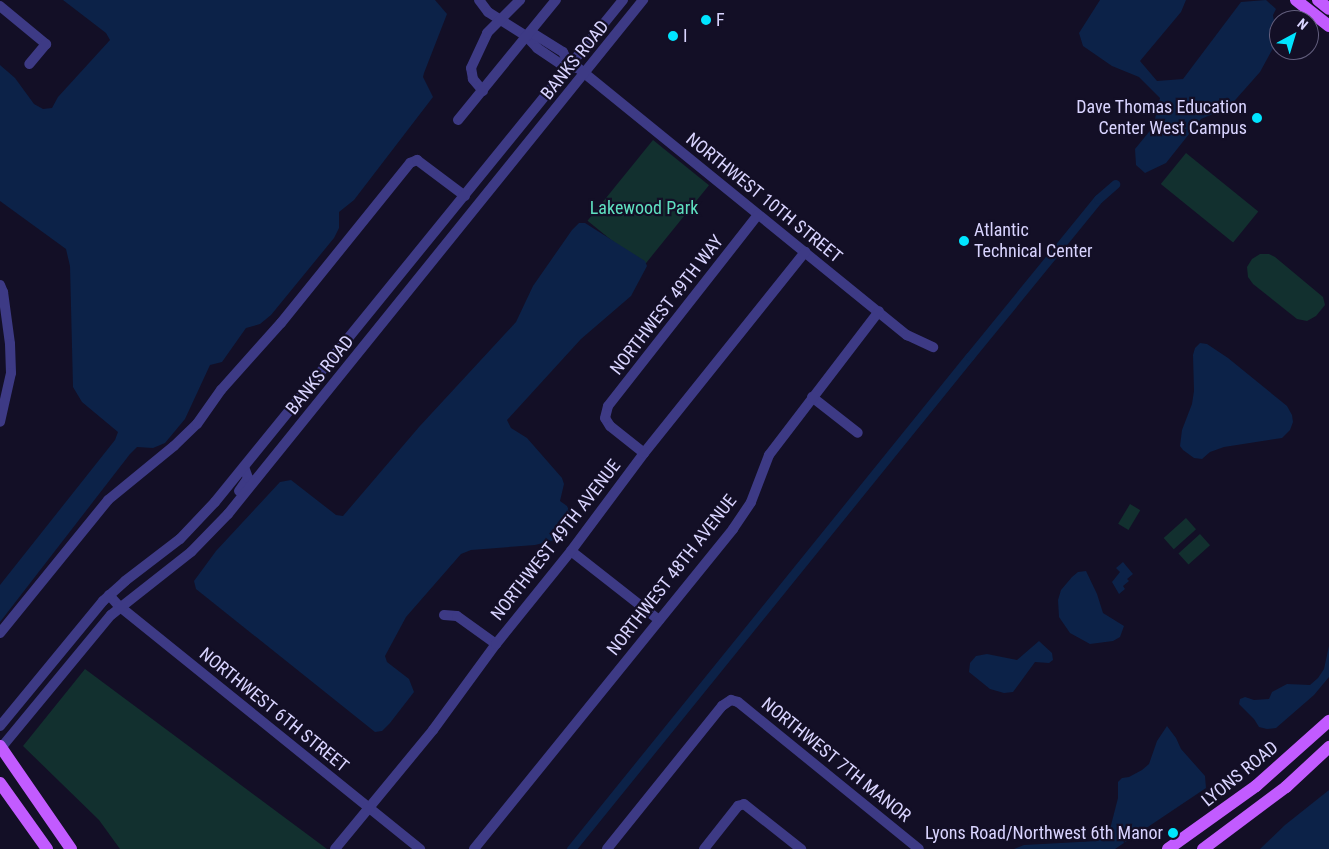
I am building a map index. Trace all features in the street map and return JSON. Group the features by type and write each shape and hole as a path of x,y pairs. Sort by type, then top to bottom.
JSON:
{"main road":[{"path":"1296,0 1329,26"},
{"path":"1318,0 1329,9"},
{"name":"LYONS ROAD","path":"1168,849 1256,786 1329,721"},
{"path":"0,747 71,849"},
{"path":"1203,849 1286,787 1329,747"},
{"path":"0,783 47,849"}],"street":[{"name":"BANKS ROAD","path":"479,0 488,12 526,36 534,34 563,52 577,69"},
{"path":"483,91 473,79 471,68 487,33 520,0"},
{"path":"458,120 556,0"},
{"name":"BANKS ROAD","path":"0,747 119,606 199,543 228,514 577,69 623,0"},
{"name":"BANKS ROAD","path":"0,726 72,637 109,595 180,539 215,502 465,196 577,69 643,0"},
{"path":"1,6 46,44 29,64"},
{"name":"NORTHWEST 10TH STREET","path":"577,69 907,335 933,346"},
{"path":"0,633 108,500 174,446 197,424 221,390 281,323 410,163 417,160 465,196"},
{"name":"NORTHWEST 49TH WAY","path":"644,453 610,426 605,418 608,406 758,215"},
{"name":"NORTHWEST 49TH AVENUE","path":"335,849 432,730 496,644 571,551 644,453 805,252"},
{"path":"0,285 3,292 10,344 11,373 0,422"},
{"name":"NORTHWEST 48TH AVENUE","path":"474,849 734,529 751,502 769,455 812,396 879,311"},
{"path":"812,396 858,433"},
{"path":"199,543 213,521 248,478 244,467"},
{"path":"571,551 659,620"},
{"name":"NORTHWEST 6TH STREET","path":"109,595 119,606 420,849"},
{"path":"444,615 457,616 496,644"},
{"name":"NORTHWEST 7TH MANOR","path":"607,849 722,706 731,700 738,702 920,849"},
{"path":"704,849 738,806 744,804 802,849"}],"green space":[{"name":"Lakewood Park","path":"653,140 709,185 644,266 588,221"},
{"path":"1186,153 1258,212 1233,243 1161,184"},
{"path":"1260,254 1269,254 1275,257 1323,297 1325,305 1316,316 1307,321 1297,319 1253,284 1248,277 1247,267 1252,259"},
{"path":"1130,504 1140,510 1128,530 1118,524"},
{"path":"1186,518 1196,529 1174,549 1164,538"},
{"path":"1200,534 1210,545 1188,565 1178,553"},
{"path":"85,669 327,849 120,849 99,820 23,746"}],"water":[{"path":"63,0 435,0 447,14 423,77 433,97 354,200 339,212 339,228 334,238 271,315 260,324 246,328 222,362 210,365 185,419 165,443 153,448 137,447 130,454 0,622 0,585 115,440 118,432 82,402 73,387 70,266 66,249 0,201 0,65 15,78 34,104 43,109 52,108 58,97 110,40 106,33"},
{"path":"1100,0 1186,0 1181,12 1140,61 1157,81 1183,79 1241,2 1266,0 1276,9 1269,10 1269,56 1260,72 1229,107 1201,119 1166,163 1145,173 1136,165 1135,149 1153,127 1160,98 1139,77 1112,66 1083,46 1079,33"},
{"path":"579,223 585,223 645,261 647,266 631,296 581,339 507,420 511,428 527,438 562,478 564,484 560,501 567,506 571,515 568,524 555,540 535,545 471,550 461,554 406,617 385,656 387,662 409,679 414,692 390,723 382,731 375,732 196,589 194,581 216,551 280,482 291,480 336,515 343,516 419,427 516,322 533,286 572,230"},
{"path":"1200,343 1207,344 1228,358 1287,406 1292,415 1293,422 1290,430 1282,438 1224,447 1210,452 1202,459 1194,458 1183,450 1180,446 1182,430 1192,404 1194,391 1193,355 1195,348"},
{"path":"1123,562 1133,574 1123,586 1125,589 1119,594 1112,582 1120,572 1116,568"},
{"path":"1086,571 1097,594 1103,613 1124,626 1120,637 1113,641 1090,644 1070,633 1059,617 1058,600 1061,590 1078,572"},
{"path":"1039,641 1052,653 1053,660 1049,663 1035,662 1013,692 1004,693 990,689 969,672 970,663 976,656 987,654 1017,660"},
{"path":"1329,646 1329,677 1314,695 1276,728 1267,729 1259,727 1239,704 1240,699 1245,697 1254,700 1269,699 1272,692 1287,684 1310,685 1324,669"},
{"path":"1167,726 1181,749 1205,776 1206,788 1115,849 1014,849 1024,845 1098,841 1109,833 1118,798 1118,782 1122,778 1129,777 1142,770 1149,764 1157,741"},
{"path":"1329,790 1329,849 1260,849 1285,825"}],"waterway":[{"path":"571,849 1098,199 1115,184"}],"place":[{"name":"F","path":"706,20"},
{"name":"I","path":"673,36"},
{"name":"Dave Thomas Education Center West Campus","path":"1257,118"},
{"name":"Atlantic Technical Center","path":"964,241"},
{"name":"Lyons Road/Northwest 6th Manor","path":"1173,833"}]}
